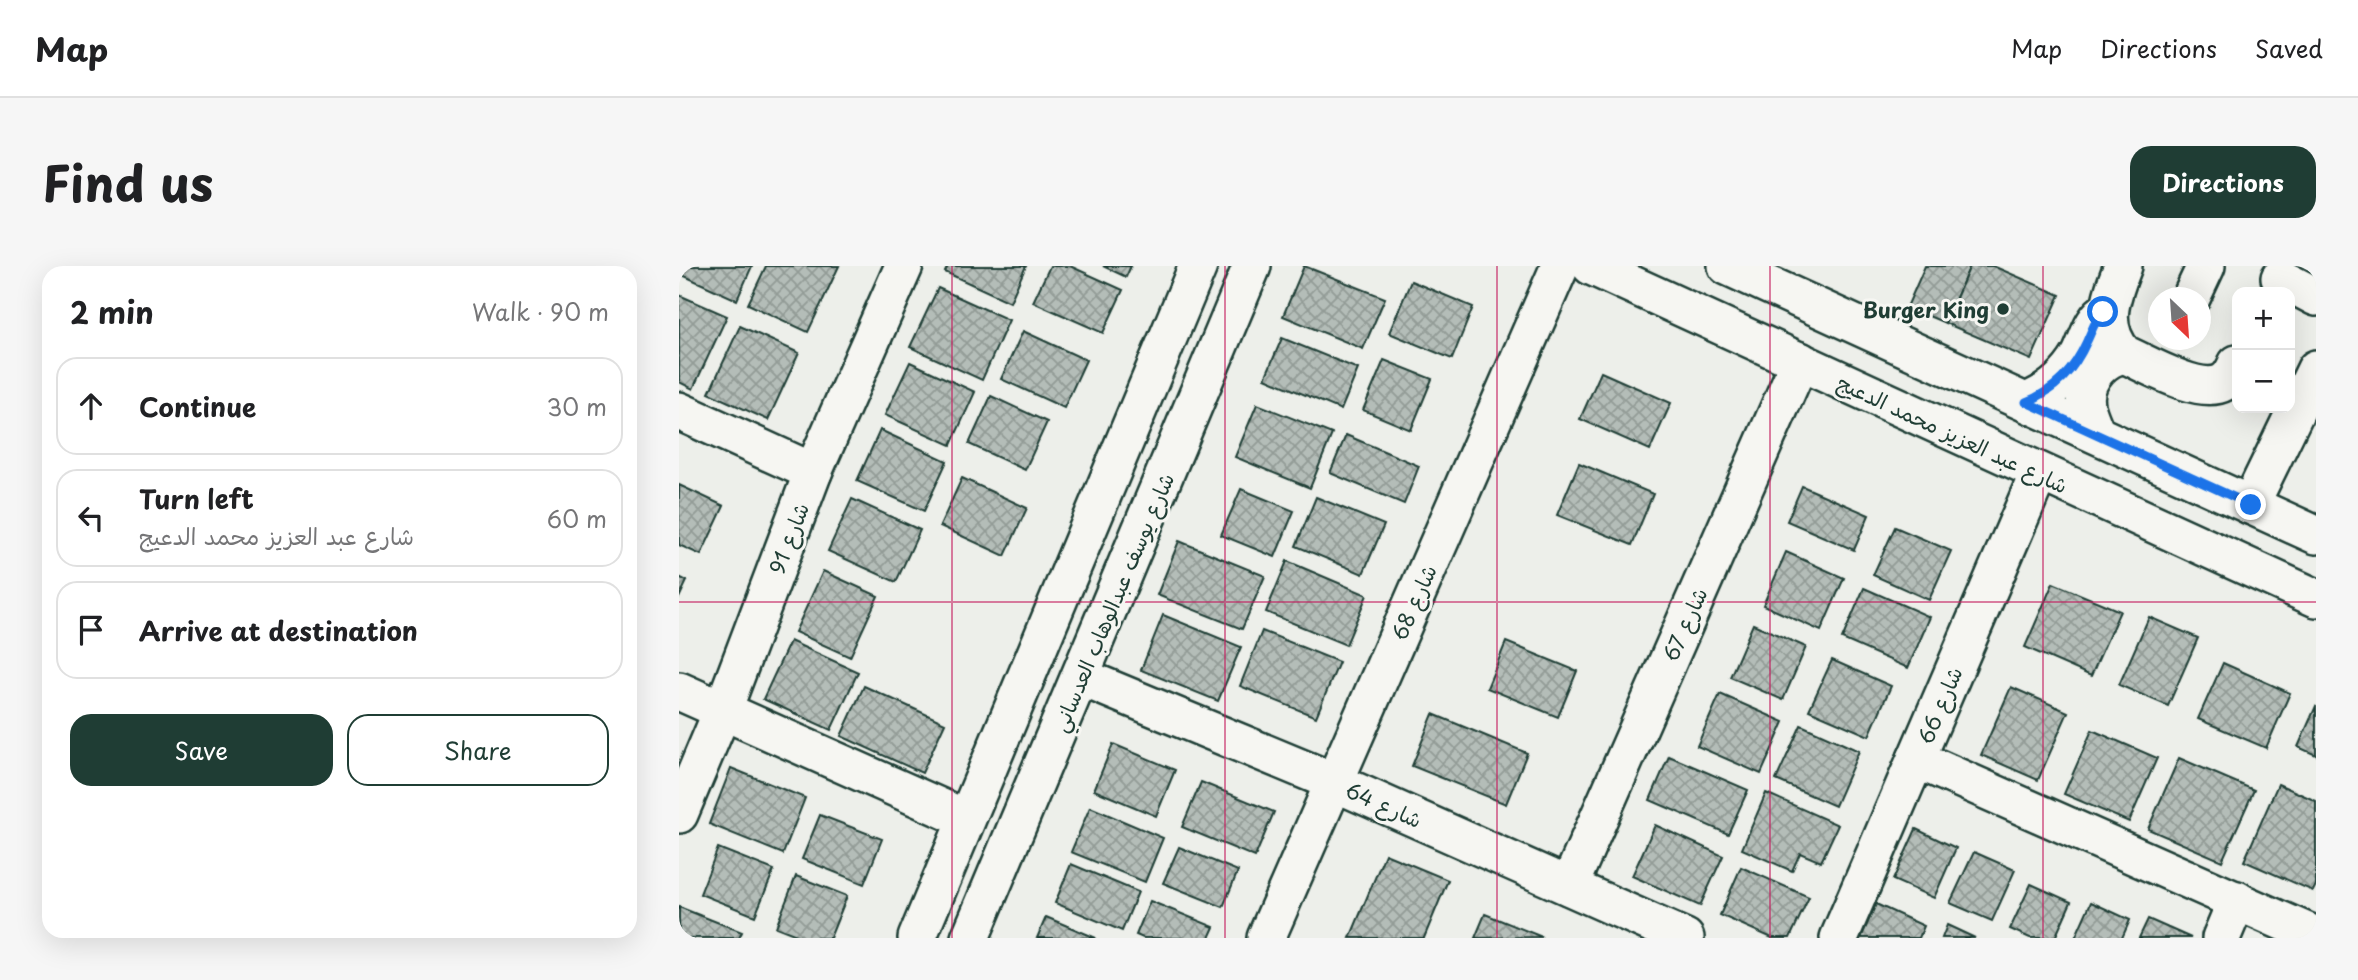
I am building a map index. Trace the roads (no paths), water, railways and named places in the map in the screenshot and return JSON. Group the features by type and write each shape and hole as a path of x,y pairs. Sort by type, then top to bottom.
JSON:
{"street":[{"name":"شارع 91","path":"679,814 722,712 813,472 904,266"},
{"path":"917,938 1198,266"},
{"name":"شارع يوسف عبدالوهاب العدساني","path":"970,938 1252,266"},
{"name":"شارع 68","path":"1266,938 1560,266"},
{"name":"شارع عبد العزيز محمد الدعيج","path":"1591,266 2316,598"},
{"path":"1727,266 1775,276 2026,402 2316,535"},
{"path":"2123,266 2108,310 2111,334 2124,354"},
{"path":"2196,287 2206,266"},
{"path":"2286,276 2316,271"},
{"path":"2286,276 2316,298"},
{"path":"2026,402 2039,397 2063,379 2080,356 2100,315 2108,310"},
{"path":"2096,434 2086,405 2086,391 2099,367 2111,359 2124,354 2164,354 2203,386 2224,382 2232,374"},
{"name":"شارع 67","path":"1569,886 1800,362"},
{"path":"2251,505 2316,369"},
{"path":"679,411 813,472"},
{"name":"شارع 66","path":"1839,938 2039,472"},
{"name":"شارع 64","path":"1081,677 1334,782 1685,938"},
{"path":"679,691 966,819"},
{"path":"1916,760 2316,936"},
{"path":"2221,938 2237,900"}],"place":[{"name":"Burger King","path":"2003,309"}]}
